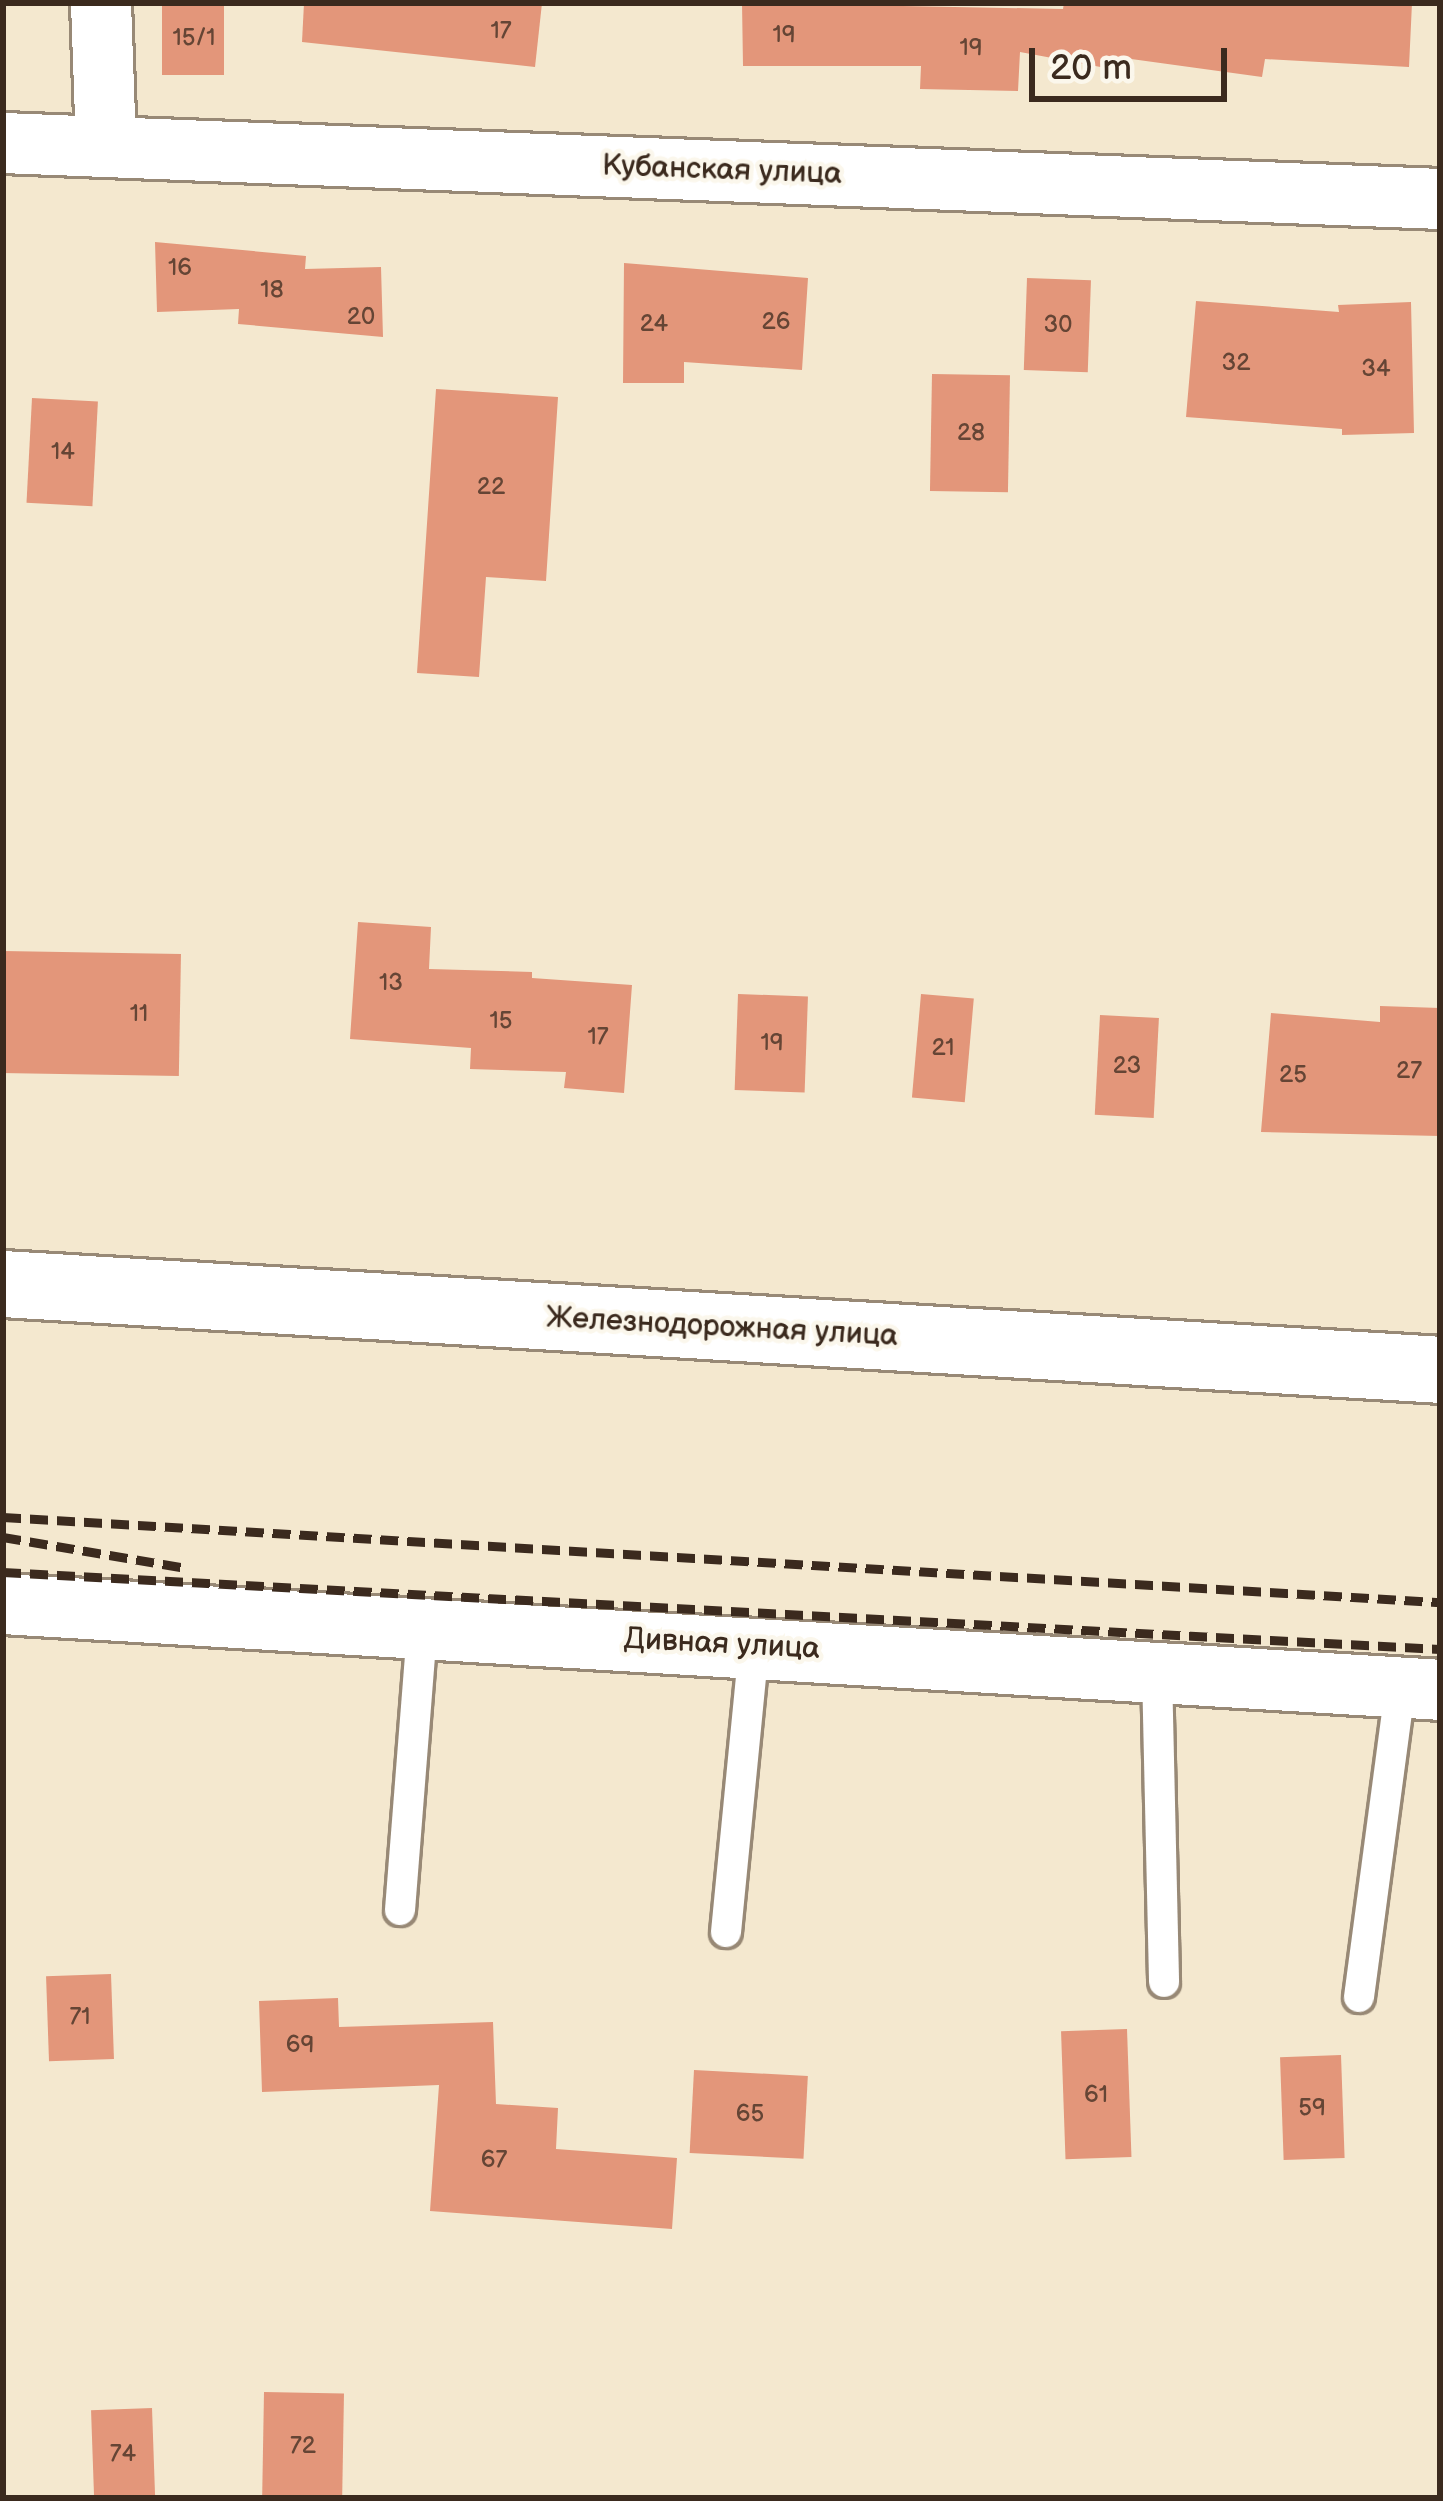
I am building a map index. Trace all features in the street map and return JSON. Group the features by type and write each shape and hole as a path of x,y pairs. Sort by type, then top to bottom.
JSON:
{"street":[{"path":"101,3 106,146"},
{"name":"Кубанская улица","path":"3,143 1440,199"},
{"name":"Железнодорожная улица","path":"3,1284 1440,1370"},
{"name":"Дивная улица","path":"3,1604 1420,1689"}],"lane":[{"path":"400,1910 422,1628"},
{"path":"726,1932 754,1646"},
{"path":"1157,1671 1164,1982"},
{"path":"1359,1996 1420,1689"}],"building":[{"path":"162,3 224,3 224,75 162,75"},
{"path":"304,3 542,3 535,67 302,42"},
{"path":"742,3 1063,9 1064,3 1412,3 1409,67 1265,59 1262,77 1124,58 1122,71 1020,52 1018,91 920,89 921,66 743,66"},
{"path":"155,242 306,256 305,269 381,267 383,337 238,324 239,309 157,312"},
{"path":"624,263 808,278 802,370 684,362 684,383 623,383"},
{"path":"1027,278 1091,280 1088,372 1024,370"},
{"path":"1196,301 1339,312 1338,305 1411,302 1414,433 1342,435 1342,429 1186,417"},
{"path":"932,374 1010,375 1008,492 930,491"},
{"path":"436,389 558,397 546,581 486,577 479,677 417,673"},
{"path":"32,398 98,401 92,506 27,503"},
{"path":"358,922 431,927 429,969 532,972 532,978 632,985 624,1093 564,1088 566,1072 470,1069 471,1048 350,1039"},
{"path":"3,951 181,954 179,1076 3,1073"},
{"path":"738,994 808,996 805,1092 735,1090"},
{"path":"921,994 974,999 965,1102 912,1098"},
{"path":"1380,1006 1440,1008 1440,1136 1261,1132 1271,1013 1380,1022"},
{"path":"1100,1015 1159,1018 1154,1118 1095,1115"},
{"path":"111,1974 114,2059 49,2061 46,1976"},
{"path":"338,1998 339,2027 493,2022 496,2104 558,2108 556,2149 677,2158 672,2229 430,2211 439,2085 262,2092 259,2001"},
{"path":"1127,2029 1131,2157 1066,2159 1061,2031"},
{"path":"1341,2055 1345,2158 1284,2160 1280,2057"},
{"path":"694,2070 808,2076 803,2159 690,2153"},
{"path":"264,2392 344,2393 342,2498 262,2498"},
{"path":"152,2408 155,2498 94,2498 91,2410"}],"railway":[{"path":"3,1517 1440,1602"},
{"path":"3,1537 186,1568"},
{"path":"3,1572 1440,1649"}]}
